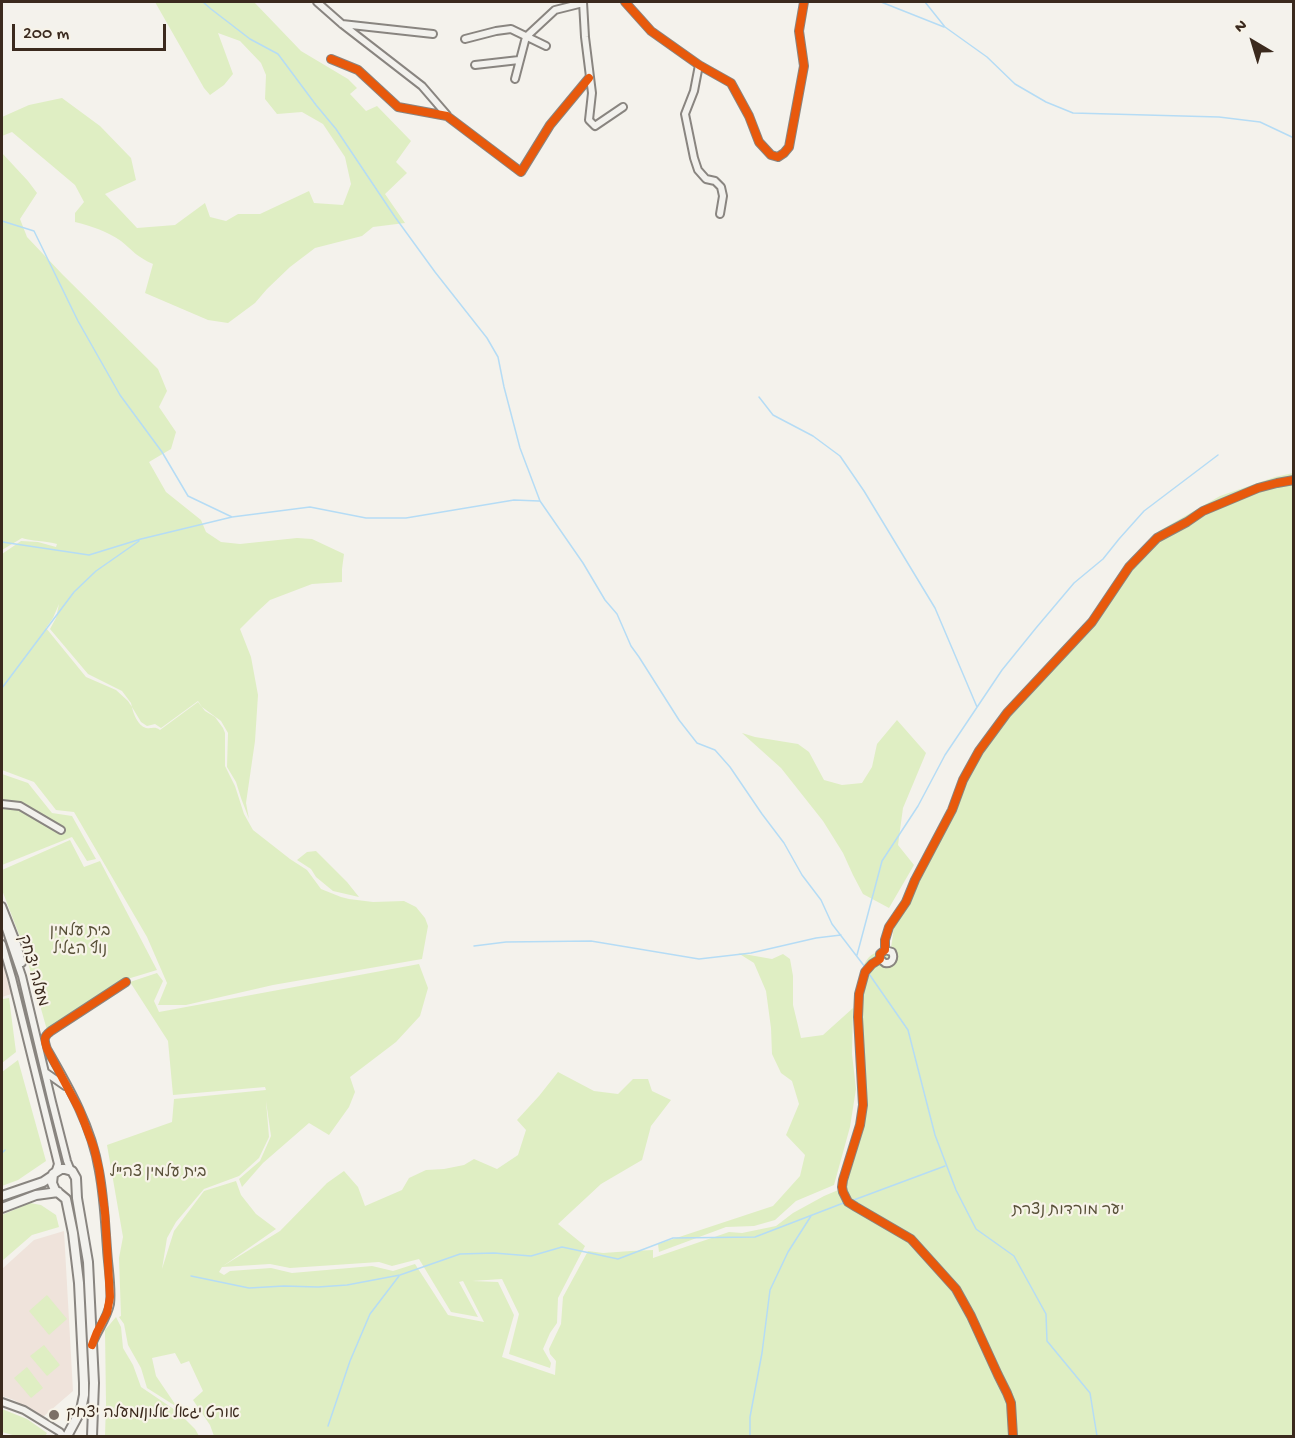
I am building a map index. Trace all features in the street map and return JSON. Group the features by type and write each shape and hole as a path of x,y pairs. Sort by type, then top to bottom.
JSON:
{"main road":[{"path":"2,1196 43,1182 61,1169 69,1170 76,1178 89,1272 94,1383 92,1437"},
{"path":"54,1174 53,1187 66,1199 68,1204 80,1283 84,1395 81,1410 65,1437"},
{"path":"2,1208 36,1195 71,1192 76,1182"},
{"path":"73,1426 79,1423 86,1425 91,1429 92,1437"}],"street":[{"path":"319,3 331,2"},
{"path":"515,79 526,37 555,10 583,2 592,93 589,120 596,126 623,107"},
{"path":"625,2 651,31 699,65 731,83 749,116 759,142 771,155 778,157 789,147 804,66 800,31 804,2"},
{"path":"319,3 342,24 422,86 447,116 521,172 550,125 589,78"},
{"path":"342,24 433,34"},
{"path":"465,39 511,29 546,46"},
{"path":"331,59 358,70 398,107 447,116"},
{"path":"475,65 519,60"},
{"path":"699,65 694,91 686,114 698,170 706,179 716,182 721,187 723,196 720,214"},
{"path":"885,950 889,927 906,902 952,810 963,780 979,752 1007,713 1092,622 1129,567 1157,538 1203,511 1258,488 1293,480"},
{"path":"2,804 20,806 61,830"},
{"path":"2,906 20,955 24,985"},
{"name":"מעלה יצחק","path":"2,917 24,985 67,1161 72,1172"},
{"name":"מעלה יצחק","path":"2,944 58,1164 54,1174"},
{"path":"880,959 880,954 885,950"},
{"path":"880,959 885,963 892,960 892,952 885,950"},
{"path":"880,959 865,972 859,994 858,1017 864,1105 843,1180 843,1192 848,1202 911,1239 956,1288 1007,1393 1012,1410 1013,1437"},
{"path":"92,1345 110,1305 99,1169 88,1131 44,1040 45,1036 126,982"},
{"path":"45,1072 70,1090"},
{"path":"2,1402 24,1410 65,1437"},
{"path":"52,1427 62,1430 73,1426"}],"shaded area":[{"path":"2,899 23,960 27,989 2,997"},
{"path":"64,1231 73,1391 43,1417 14,1400 2,1396 2,1269 34,1240"}],"green space":[{"path":"155,2 254,2 301,51 348,79 357,88 350,94 366,111 377,106 411,141 396,162 407,173 385,194 405,223 373,227 362,236 315,248 290,267 255,303 228,323 208,320 145,293 153,264 110,234 75,222 75,213 84,202 75,185 12,132 2,136 2,117 29,105 62,98 100,126 131,158 136,180 105,194 137,228 175,225 205,203 210,217 226,221 238,214 260,214 309,191 314,203 343,205 351,184 345,157 323,124 302,112 277,114 265,99 266,75 261,63 240,41 218,33 233,74 224,85 210,95"},
{"path":"2,153 37,193 20,219 27,237 158,369 167,391 159,407 176,432 171,449 149,462 166,492 201,520 206,532 221,542 240,544 297,538 312,539 344,554 342,582 312,584 270,600 240,629 251,657 258,695 255,741 246,803 249,819 236,782 227,767 228,733 221,721 202,707 198,701 161,728 155,724 147,726 141,722 132,707 136,719 143,727 160,730 198,702 205,711 215,717 223,728 225,766 235,786 244,814 253,830 307,870 321,889 349,899 373,902 404,901 416,907 428,926 422,959 273,985 186,1005 158,1005 167,983 147,937 74,812 56,810 34,782 2,770 2,554 21,541 38,542 56,547 57,544 22,538 2,550","holes":["59,604 56,618 50,629 88,674 122,691 132,707 116,690 86,677 46,628"]},
{"name":"יער מורדות נצרת","path":"1293,473 1293,1436 214,1436 210,1425 193,1400 203,1391 189,1361 181,1364 175,1353 152,1358 156,1376 177,1407 147,1388 141,1368 128,1345 124,1324 119,1317 121,1316 119,1258 123,1237 107,1145 172,1122 174,1099 266,1090 265,1087 173,1095 168,1041 130,982 157,973 163,981 154,1001 159,1012 419,964 428,988 420,1016 396,1042 350,1077 355,1092 349,1107 329,1135 309,1123 263,1163 242,1187 239,1179 260,1161 271,1136 266,1101 269,1137 259,1158 239,1176 204,1189 176,1222 167,1238 162,1269 174,1231 204,1191 236,1181 241,1195 256,1214 276,1229 223,1266 280,1231 327,1183 344,1171 358,1187 365,1206 402,1190 409,1178 426,1170 464,1165 474,1159 497,1169 518,1155 526,1130 517,1120 558,1072 594,1091 618,1094 633,1079 648,1079 652,1091 671,1100 651,1126 642,1160 601,1184 558,1224 585,1246 558,1298 557,1323 543,1349 551,1363 550,1368 509,1354 519,1314 502,1279 472,1281 498,1282 514,1315 502,1357 555,1375 556,1361 549,1349 561,1324 563,1297 588,1251 603,1253 653,1250 653,1258 729,1232 742,1233 776,1226 793,1213 843,1188 842,1171 860,1123 859,989 863,967 870,956 875,953 890,953 901,900 978,749 1021,692 1093,615 1131,558 1159,531 1220,496","holes":["419,1259 451,1312 478,1317 459,1282 463,1281 484,1322 448,1315 415,1264 393,1271 372,1266 292,1273 271,1268 230,1271 224,1275 219,1272 222,1267 270,1264 290,1268 379,1262 392,1266"]},
{"path":"897,720 926,753 903,808 898,845 914,865 889,908 863,894 843,853 823,821 781,768 742,733 798,744 809,752 824,780 842,785 862,783 872,767 877,744"},
{"path":"2,774 28,783 52,813 72,816 96,859 87,861 72,837 2,865"},
{"name":"בית עלמין נוף הגליל","path":"70,840 84,867 100,861 157,970 124,980 47,1030 23,945 2,890 2,870"},
{"path":"316,851 359,897 333,891 316,877 311,869 297,860 307,852"},
{"path":"738,953 772,959 783,954 790,959 793,976 793,1005 801,1038 823,1035 853,1008 852,1054 856,1089 850,1127 834,1185 796,1201 775,1220 754,1226 726,1227 659,1252 658,1244 773,1206 800,1176 805,1155 786,1135 799,1104 792,1081 781,1073 772,1054 766,991 754,963"},
{"path":"9,998 16,1052 2,1063 3,999"},
{"path":"18,1060 46,1161 18,1180 2,1186 2,1072"},
{"path":"30,1203 41,1205 56,1215 59,1227 32,1235 2,1261 2,1215"},
{"path":"47,1295 67,1319 49,1335 29,1311"},
{"path":"116,1317 121,1327 123,1348 133,1365 141,1387 178,1412 199,1436 105,1436 105,1330"},
{"path":"44,1345 60,1365 47,1376 30,1356"},
{"path":"27,1367 43,1388 31,1398 14,1378"},
{"path":"2,1409 27,1419 47,1433 45,1436 16,1436 2,1432"}],"waterway":[{"path":"203,2 250,39 278,54 336,129 435,272 487,338 498,357 520,448 540,501 583,563 605,600 617,614 631,646 679,720 697,743 715,750 730,767 784,843 802,875 821,900 832,924 865,967"},
{"path":"881,2 944,27"},
{"path":"925,2 945,27 987,57 1015,84 1046,102 1073,113 1219,117 1260,122 1294,138"},
{"path":"2,221 34,231 78,321 120,395 162,452 188,496 232,517 310,507 366,518 406,518 514,500 539,501"},
{"path":"759,397 773,415 813,436 840,456 864,491 935,608 977,707"},
{"path":"857,955 882,861 918,806 945,755 1002,670 1074,583 1103,559 1144,511 1218,455"},
{"path":"2,542 89,555 141,539 232,517"},
{"path":"2,688 74,592 96,571 139,541"},
{"path":"474,946 506,942 591,941 699,959 751,953 816,938 841,935"},
{"path":"867,971 908,1030 935,1135 956,1190 976,1229 1014,1256 1046,1314 1047,1341 1090,1393 1097,1436"},
{"path":"2,1153 5,1150"},
{"path":"851,1201 945,1166"},
{"path":"191,1276 249,1288 318,1287 347,1285 400,1275 460,1254 494,1253 531,1256 562,1247 618,1259 673,1238 755,1237 846,1202"},
{"path":"750,1436 750,1417 762,1353 770,1290 788,1252 811,1216"},
{"path":"328,1426 350,1361 370,1314 399,1276"}],"cycle path":[{"path":"625,2 651,31 699,65 731,83 749,116 759,142 771,155 778,157 789,147 804,66 799,31 804,2"},
{"path":"331,59 358,70 398,107 447,116 521,172 550,125 589,78"},
{"path":"1013,1436 1011,1403 956,1289 911,1239 848,1202 843,1192 843,1180 860,1125 863,1105 858,1017 859,994 865,972 880,959 880,954 885,950 889,927 906,902 979,751 1007,713 1092,622 1129,567 1157,538 1203,511 1258,488 1294,480"},
{"path":"92,1345 107,1313 110,1297 105,1213 99,1169 80,1111 47,1049 45,1039 51,1031 126,982"}],"place":[{"name":"אורט יגאל אלון/מעלה יצחק","path":"54,1415"}],"park label":[{"name":"בית עלמין צה\"ל","path":"158,1174"}]}
